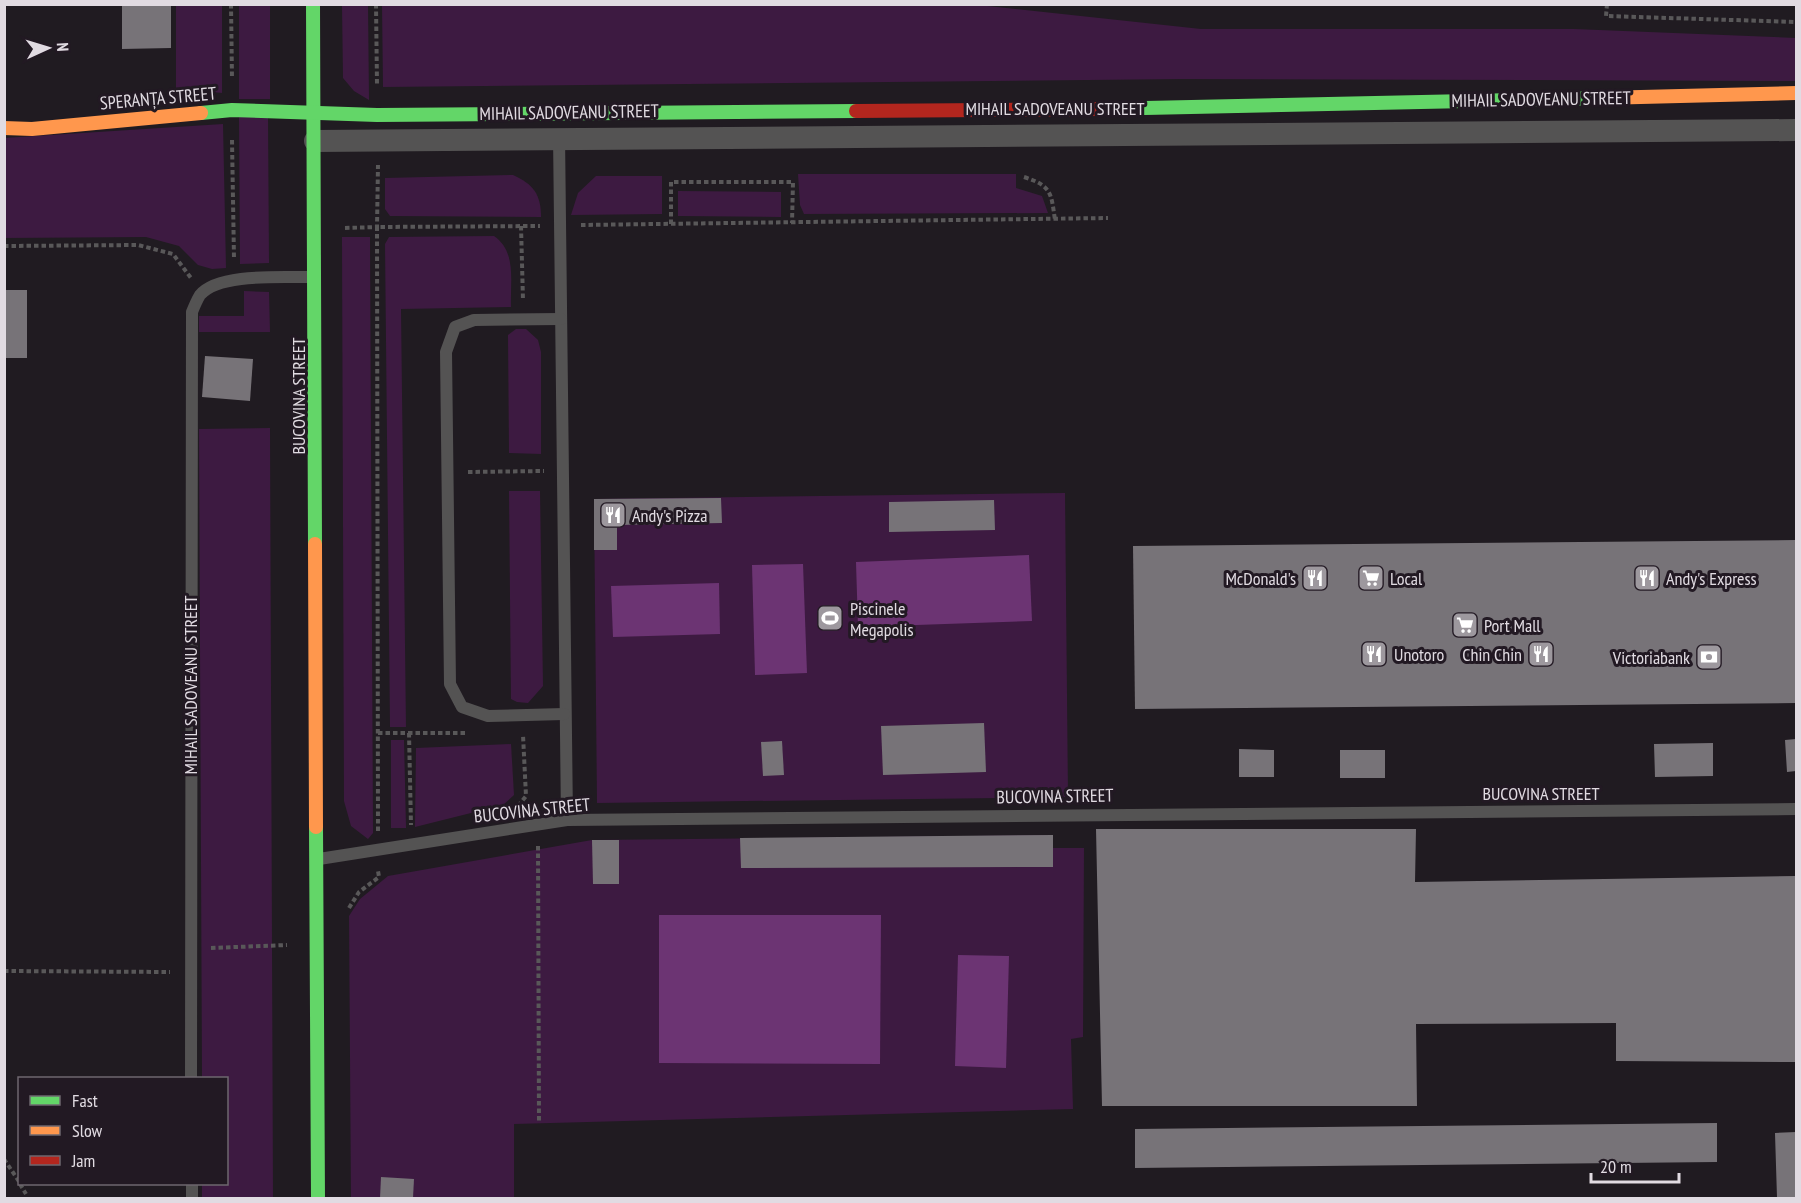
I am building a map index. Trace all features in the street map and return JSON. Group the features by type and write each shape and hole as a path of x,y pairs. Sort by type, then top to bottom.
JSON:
{"street":[{"name":"BUCOVINA STREET","path":"313,4 318,1198"},
{"name":"MIHAIL SADOVEANU STREET","path":"314,114 1111,109 1797,93"},
{"name":"SPERANȚA STREET","path":"4,128 32,129 232,110 314,114"},
{"name":"MIHAIL SADOVEANU STREET","path":"315,141 1797,130"}],"lane":[{"path":"560,112 564,714 567,820"},
{"path":"201,294 217,283 234,280 315,277"},
{"name":"MIHAIL SADOVEANU STREET","path":"191,1077 190,339 192,312 201,294"},
{"path":"561,319 474,320 455,327 446,352 450,684 462,707 488,717 564,714"},
{"name":"BUCOVINA STREET","path":"318,859 567,820 1797,809"}],"path":[{"path":"376,4 377,115"},
{"path":"1607,4 1606,16 1797,22"},
{"path":"378,139 378,835 389,834"},
{"path":"1024,177 1042,183 1051,194 1055,220"},
{"path":"671,224 671,182 792,182 792,223"},
{"path":"377,227 1108,218"},
{"path":"521,226 523,318"},
{"path":"4,246 138,244 160,249 173,254 201,294"},
{"path":"447,472 563,470"},
{"path":"515,810 526,796 522,716"},
{"path":"378,733 477,733"},
{"path":"409,733 411,832"},
{"path":"512,733 523,733"},
{"path":"538,824 539,1123"},
{"path":"4,971 190,972 206,949 220,946 318,945"},
{"path":"4,1159 18,1180"},
{"path":"21,1185 26,1194"}],"shaded area":[{"path":"969,4 1201,29 1574,29 1796,38 1796,81 1182,79 383,87 382,5"},
{"path":"176,5 222,5 222,93 176,88"},
{"path":"239,5 270,5 270,99 239,99"},
{"path":"342,5 368,5 369,100 354,91 343,78"},
{"path":"239,117 268,117 269,263 240,264"},
{"path":"223,124 226,268 212,269 198,265 179,246 146,237 5,238 4,138"},
{"path":"798,174 1016,174 1016,188 1042,196 1048,213 804,214 800,205"},
{"path":"513,175 531,186 539,202 541,217 390,216 385,209 385,178"},
{"path":"596,176 662,176 662,214 571,215 578,193"},
{"path":"678,191 781,192 781,217 678,216"},
{"path":"494,236 506,250 509,259 511,307 401,309 406,727 390,727 385,244 389,237"},
{"path":"342,237 370,237 373,833 368,839 351,826 344,801"},
{"path":"244,291 269,292 270,332 199,332 199,316 244,316"},
{"path":"516,329 526,329 538,340 541,352 541,454 509,453 508,335"},
{"path":"270,428 273,1198 202,1198 202,1185 228,1185 228,1077 202,1077 199,429"},
{"path":"509,491 540,491 543,686 528,703 511,699"},
{"name":"Piscinele Megapolis","path":"1065,493 1068,797 597,803 594,499"},
{"path":"1029,555 1032,621 858,627 856,562"},
{"path":"803,564 807,673 755,675 752,565"},
{"path":"719,583 720,634 613,637 611,586"},
{"path":"391,740 404,740 406,828 391,828"},
{"path":"511,744 514,795 503,805 415,827 416,748"},
{"path":"1053,835 1053,848 1084,848 1083,1037 1071,1039 1073,1109 514,1124 514,1198 351,1198 349,916 360,899 388,876 592,840"},
{"path":"659,915 881,915 880,1064 659,1063"},
{"path":"958,955 1009,956 1006,1068 955,1066"}],"building":[{"path":"122,4 171,4 171,48 122,49"},
{"path":"4,290 27,290 27,358 4,358"},
{"path":"205,356 253,359 250,401 202,397"},
{"path":"721,498 722,523 617,525 617,550 594,550 594,499"},
{"path":"994,500 995,530 889,532 889,502"},
{"name":"Port Mall","path":"1796,540 1796,703 1135,709 1133,546"},
{"path":"984,723 986,772 883,775 881,726"},
{"path":"1796,739 1796,771 1787,772 1785,740"},
{"path":"782,741 784,775 763,776 761,742"},
{"path":"1713,743 1713,776 1655,777 1654,744"},
{"path":"1239,749 1274,750 1274,777 1239,777"},
{"path":"1340,750 1385,750 1385,778 1340,778"},
{"path":"1096,829 1416,829 1415,882 1796,876 1796,1062 1616,1061 1616,1023 1416,1024 1417,1106 1102,1106"},
{"path":"1053,835 1053,867 741,868 740,838"},
{"path":"592,840 619,840 619,884 593,884"},
{"path":"1717,1123 1717,1162 1135,1168 1135,1129"},
{"path":"1796,1132 1796,1198 1777,1198 1775,1133"},
{"path":"381,1177 414,1179 413,1198 380,1198"}],"traffic: fast":[{"path":"313,4 315,544"},
{"path":"1099,109 1601,98"},
{"path":"201,113 232,110 377,115 856,111"},
{"path":"316,827 318,1198"}],"traffic: slow":[{"path":"1601,98 1796,93"},
{"path":"4,128 32,129 201,113"},
{"path":"315,544 316,827"}],"traffic: jam":[{"path":"856,111 1099,109"}],"place":[{"name":"Andy's Pizza","path":"613,515"},
{"name":"McDonald's","path":"1315,578"},
{"name":"Local","path":"1371,578"},
{"name":"Andy's Express","path":"1647,578"},
{"name":"Piscinele Megapolis","path":"830,618"},
{"name":"Port Mall","path":"1465,625"},
{"name":"Unotoro","path":"1374,654"},
{"name":"Chin Chin","path":"1541,654"},
{"name":"Victoriabank","path":"1709,657"}]}
